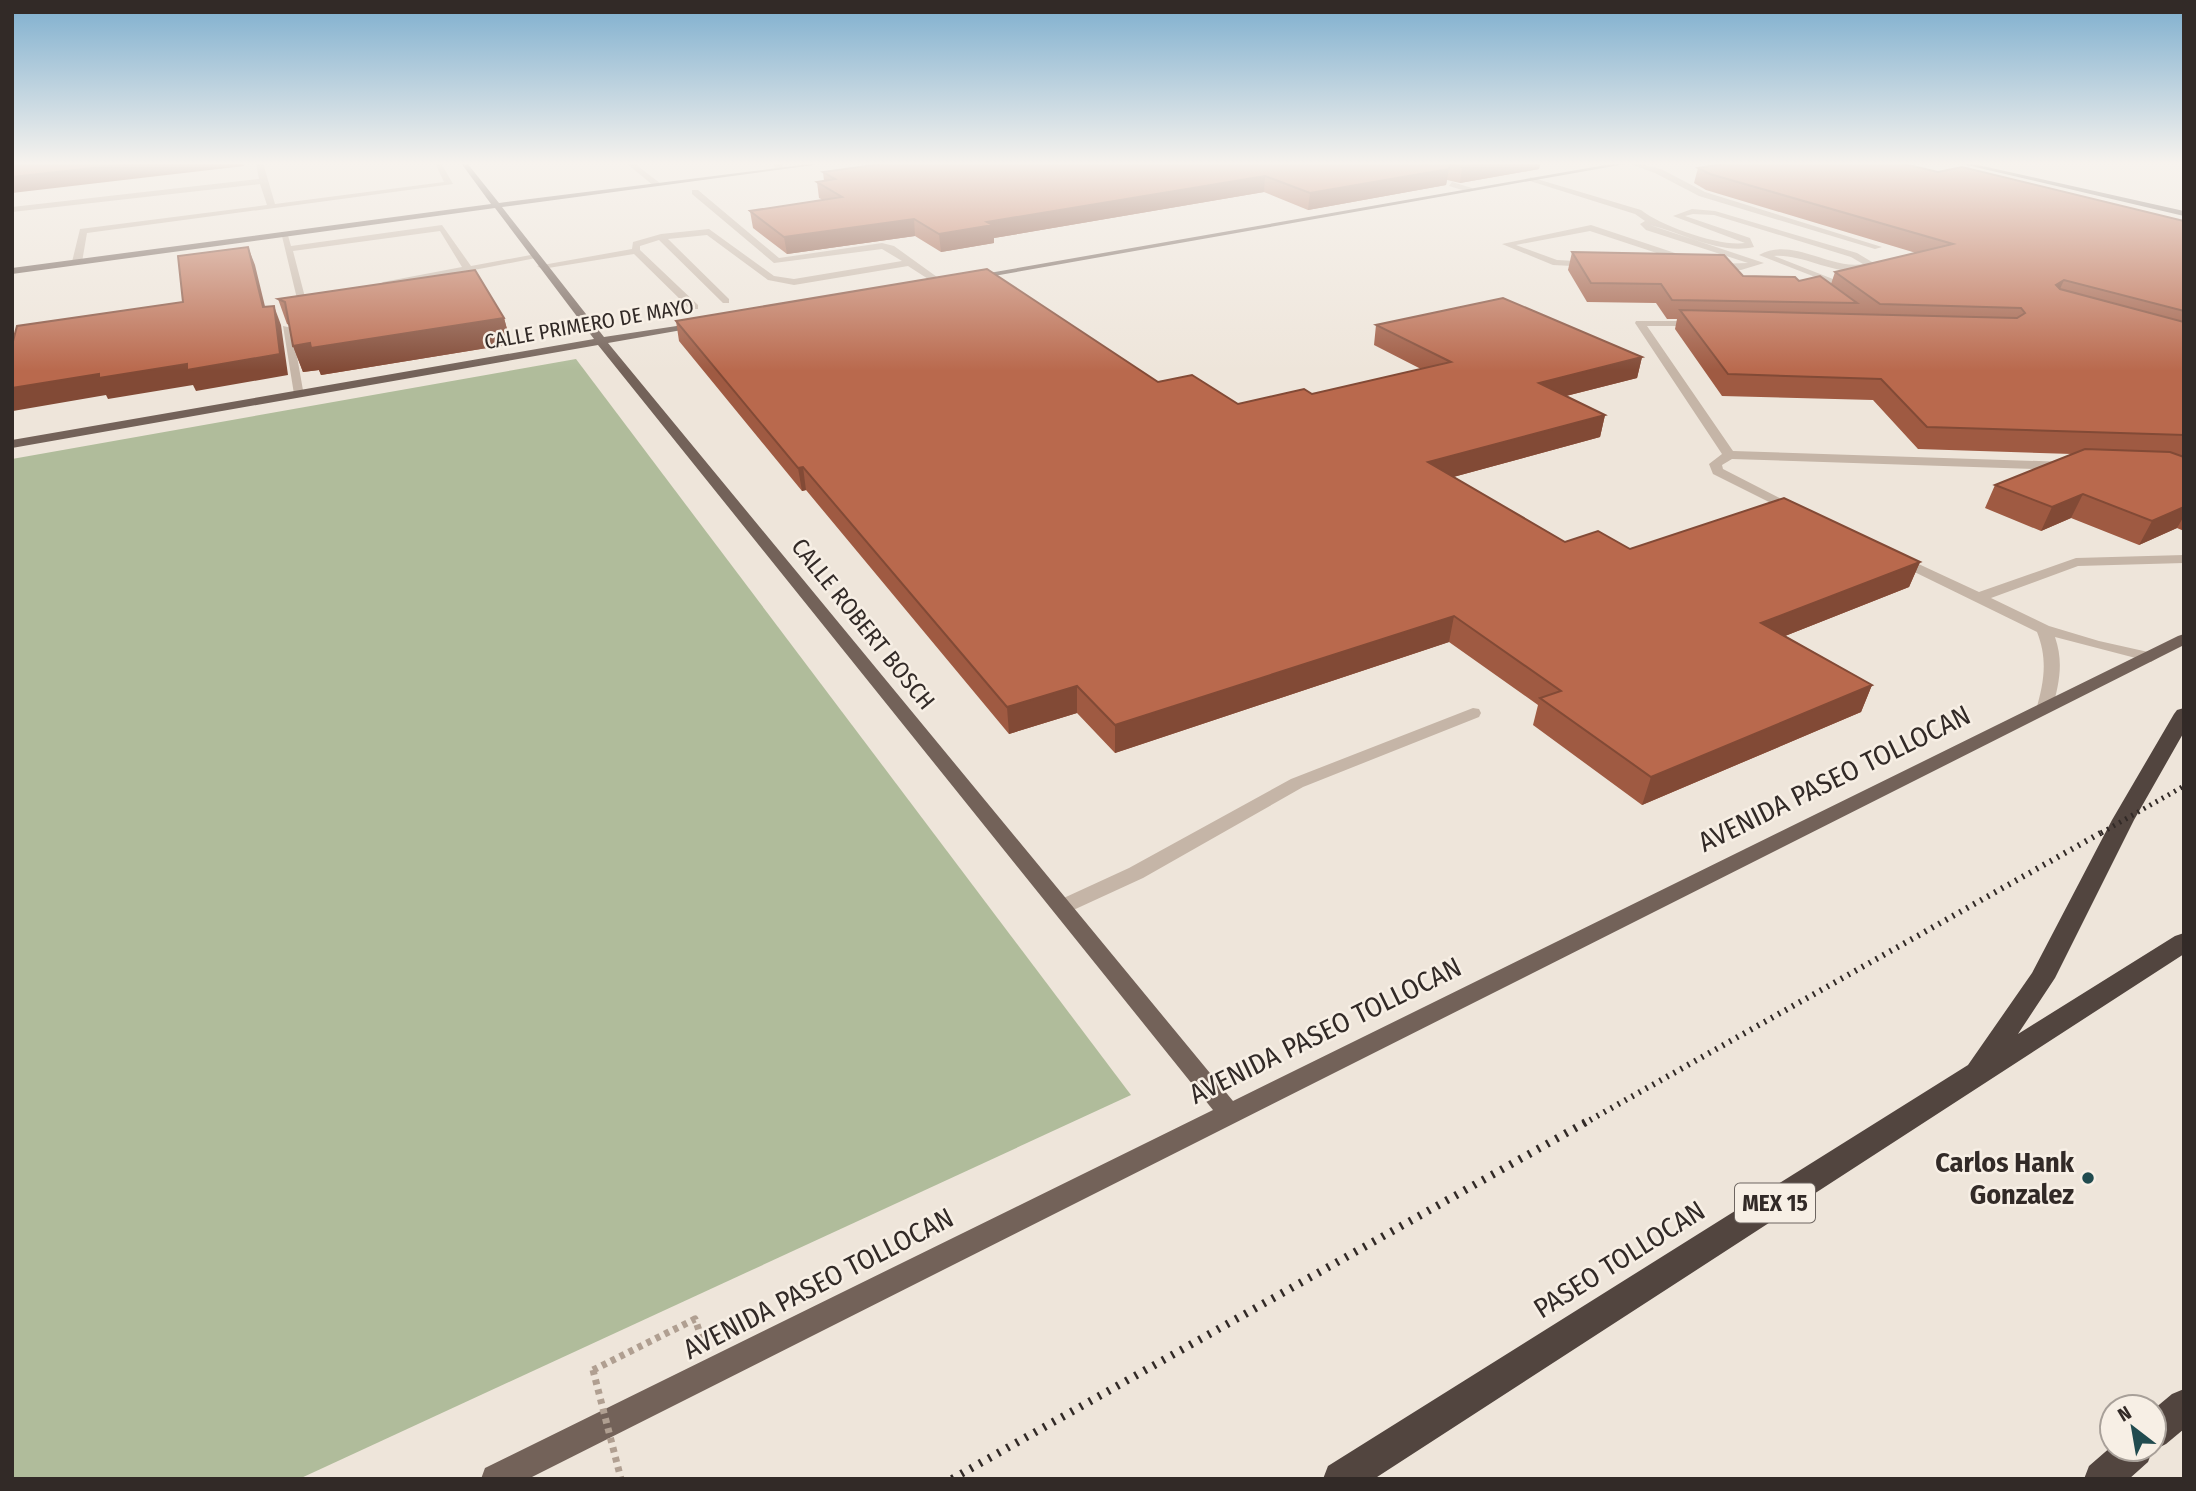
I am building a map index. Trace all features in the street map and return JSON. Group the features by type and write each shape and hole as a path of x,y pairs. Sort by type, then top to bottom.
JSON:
{"highway":[{"path":"1974,1077 2042,978 2123,820 2184,714"},
{"name":"PASEO TOLLOCAN","path":"1340,1479 2184,942"},
{"path":"2168,1420 2184,1406"},
{"path":"2102,1479 2120,1463"}],"main road":[{"path":"12,271 294,233"},
{"name":"CALLE ROBERT BOSCH","path":"518,233 601,341 1229,1113"},
{"path":"966,278 1226,233"},
{"path":"925,285 953,280"},
{"name":"CALLE PRIMERO DE MAYO","path":"12,444 709,323"},
{"name":"AVENIDA PASEO TOLLOCAN","path":"496,1479 2184,639"}],"lane":[{"path":"77,262 82,233"},
{"path":"289,249 409,233"},
{"path":"445,233 467,269"},
{"path":"694,307 636,251 636,244 661,237 703,233"},
{"path":"710,233 771,278 787,282 910,263"},
{"path":"743,233 777,261 882,246 891,248 939,282"},
{"path":"1565,233 1506,244 1556,263 1599,264"},
{"path":"1601,233 1694,264 1668,265"},
{"path":"1667,233 1759,263 1818,288 1827,296"},
{"path":"1685,233 1724,245 1751,245 1747,240 1725,233"},
{"path":"1781,233 1854,255 1872,265 1852,269 1794,254 1777,252 1764,255 1833,281 1833,284 1818,288"},
{"path":"1830,233 1878,247"},
{"path":"284,234 304,307 330,307"},
{"path":"661,237 726,301"},
{"path":"376,285 467,269 636,251"},
{"path":"1707,267 1736,267 1759,263"},
{"path":"1712,323 1640,323 1729,455"},
{"path":"287,328 300,394"},
{"path":"1810,516 1718,471 1715,464 1729,455 2087,466"},
{"path":"1882,551 2044,629 2095,645 2151,657"},
{"path":"1978,597 2076,562 2184,559"},
{"path":"2044,629 2054,652 2055,672 2044,710"},
{"path":"1062,907 1136,873 1297,783 1473,713"}],"path":[{"path":"621,1479 593,1370 695,1319 714,1371"}],"green space":[{"path":"576,359 1131,1095 299,1479 12,1479 12,459"}],"building":[{"path":"778,233 816,233 784,237"},
{"path":"1913,233 2184,233 2184,311 2064,280 2056,285 2060,289 2184,322 2184,435 1927,427 1881,379 1728,374 1680,310 2017,318 2025,313 2021,308 1880,304 1835,272 1953,244"},
{"path":"248,247 263,307 274,306 280,354 187,370 187,364 12,388 12,345 17,326 183,302 178,256"},
{"path":"1572,252 1724,255 1743,276 1795,277 1799,281 1820,276 1857,303 1672,300 1661,284 1591,283"},
{"path":"987,269 1158,382 1192,375 1238,404 1304,389 1312,394 1451,362 1376,325 1503,298 1642,357 1539,383 1605,415 1428,462 1565,542 1598,531 1630,549 1784,498 1920,562 1761,623 1872,685 1651,777 1540,698 1561,691 1454,616 1115,725 1077,686 1007,707 803,467 798,468 676,321"},
{"path":"475,270 504,318 311,348 310,343 293,346 285,302 278,299"},
{"path":"2085,449 2170,452 2184,457 2184,507 2152,521 2083,494 2052,507 1995,485"}],"railway":[{"path":"2101,833 2184,786"},
{"path":"1583,1124 2104,831"},
{"path":"952,1479 1586,1122"}],"place":[{"name":"Carlos Hank Gonzalez","path":"2088,1178"}]}
